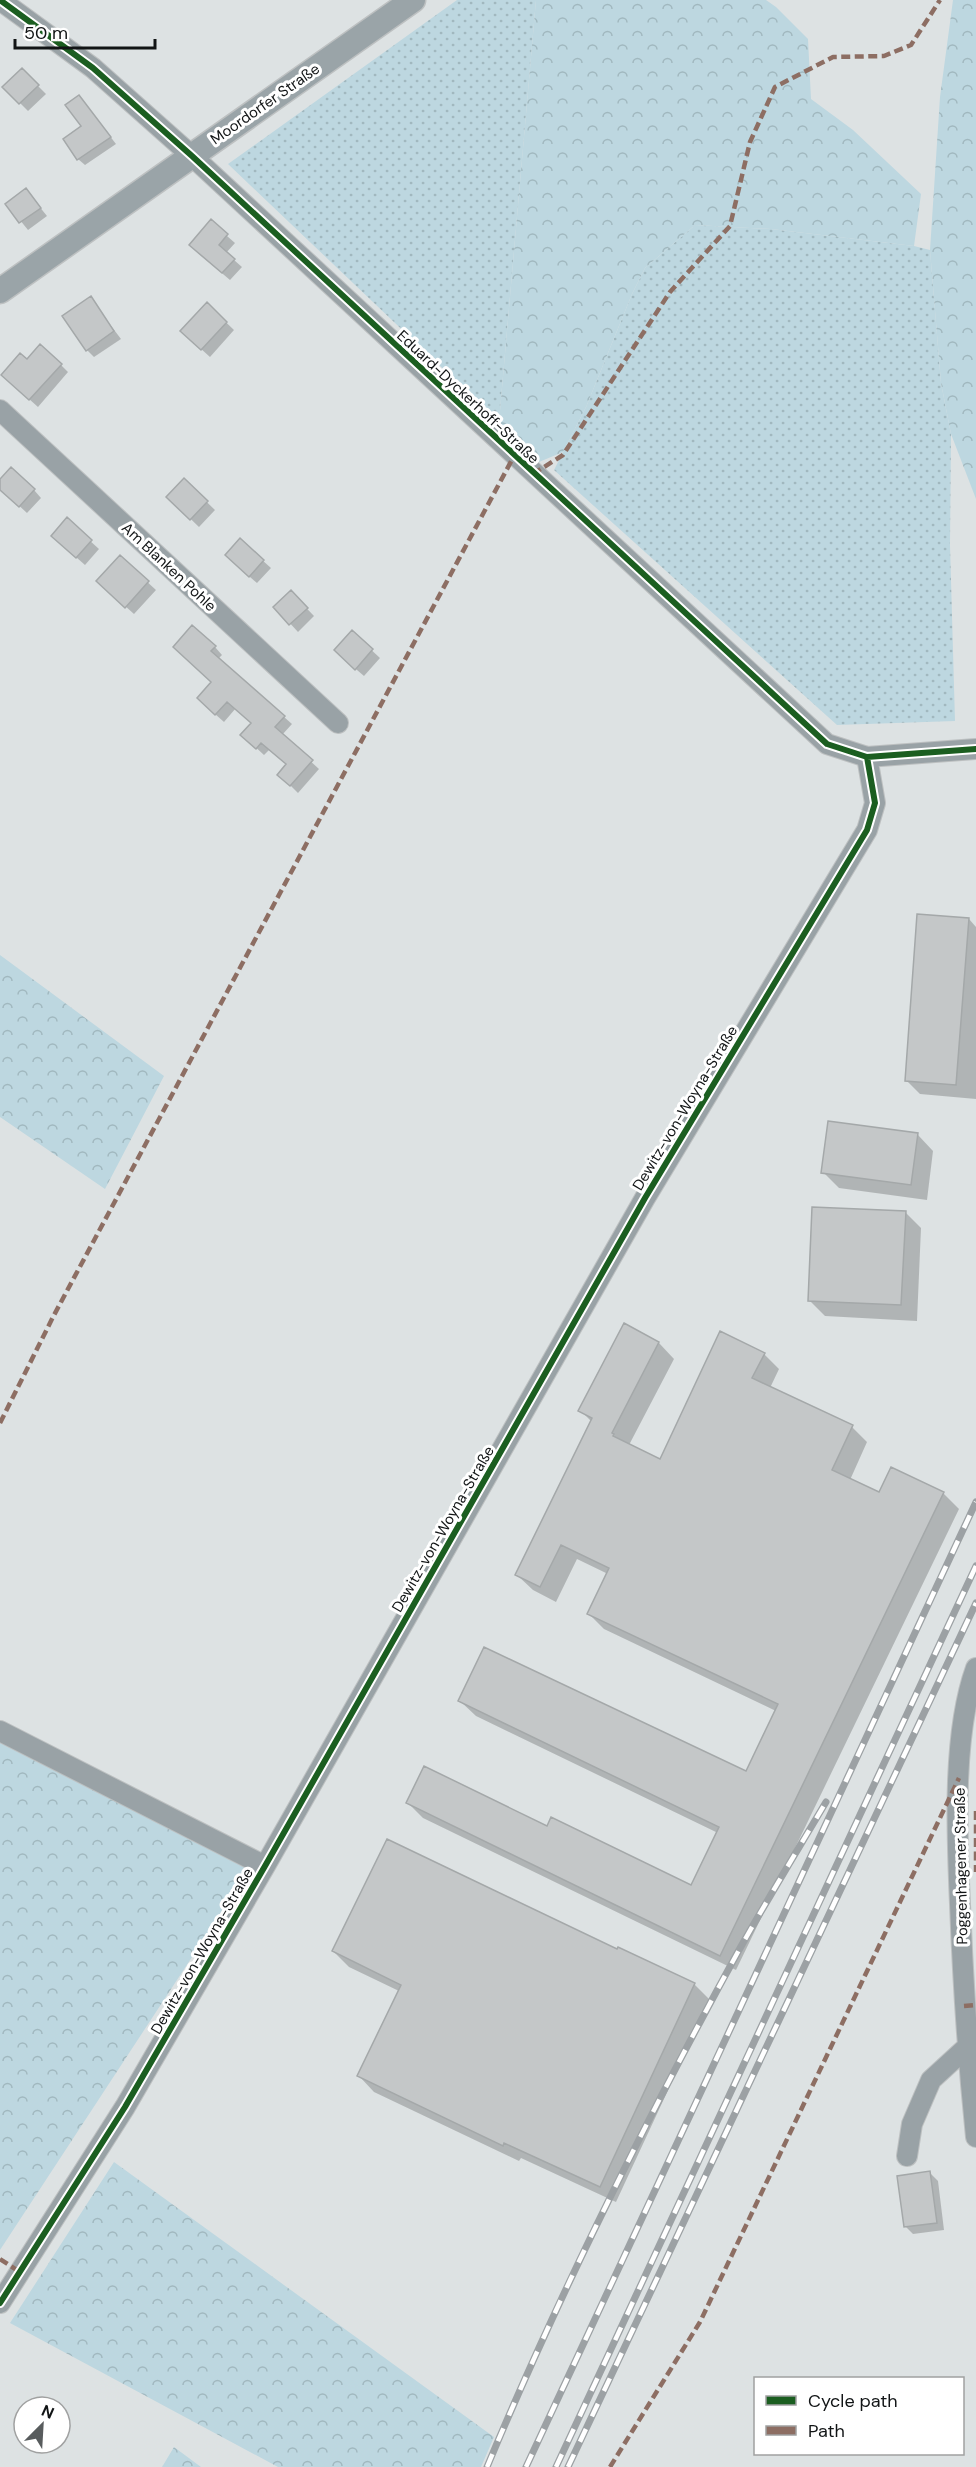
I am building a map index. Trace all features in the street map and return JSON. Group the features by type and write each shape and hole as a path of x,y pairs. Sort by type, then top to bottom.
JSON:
{"main road":[{"name":"Moordorfer Straße","path":"0,291 413,0"}],"street":[{"name":"Eduard-Dyckerhoff-Straße","path":"0,0 93,68 192,156 827,744 867,757"},
{"name":"Am Blanken Pohle","path":"0,411 338,723"},
{"path":"867,757 976,749"},
{"name":"Dewitz-von-Woyna-Straße","path":"0,2303 125,2108 645,1198 867,830 874,803 867,757"},
{"name":"Poggenhagener Straße","path":"976,1668 963,1731 957,1842 967,2047 976,2137"},
{"path":"0,1731 265,1866"},
{"path":"907,2156 912,2124 932,2080 967,2047"}],"green space":[{"path":"457,0 536,0 499,422 228,164"},
{"path":"536,0 766,0 808,39 811,99 853,130 921,194 914,246 771,229 695,225 645,268 632,294 586,407 563,452 539,462 499,422"},
{"path":"953,0 976,0 976,499 951,434 941,383 930,250 940,97"},
{"path":"695,225 771,229 914,246 930,250 941,383 951,434 950,545 955,721 837,725 554,470 586,407 632,294 645,268"},
{"path":"0,955 164,1076 105,1189 0,1117"},
{"path":"0,1740 253,1864 0,2250"},
{"path":"114,2162 494,2437 481,2467 278,2467 10,2323"},
{"path":"174,2447 201,2467 162,2467"}],"building":[{"path":"22,68 39,85 19,104 2,87"},
{"path":"79,95 111,137 77,160 63,139 81,126 65,105"},
{"path":"26,188 41,208 19,223 5,204"},
{"path":"211,219 228,234 219,245 235,259 222,273 189,245"},
{"path":"91,296 114,331 86,351 62,316"},
{"path":"207,302 227,322 201,350 180,331"},
{"path":"40,344 62,364 29,400 1,375 20,353 27,359"},
{"path":"11,467 35,489 19,507 0,490 0,479"},
{"path":"184,478 208,501 190,520 166,497"},
{"path":"67,517 92,540 76,558 51,536"},
{"path":"240,538 264,560 249,577 225,555"},
{"path":"120,555 149,581 125,608 96,581"},
{"path":"291,590 308,608 289,625 273,607"},
{"path":"192,625 216,646 211,651 285,716 275,727 313,760 290,786 277,775 286,764 261,743 256,749 240,735 251,723 227,702 215,715 197,698 211,682 173,647"},
{"path":"352,630 373,649 355,670 334,650"},
{"path":"917,914 969,918 956,1085 905,1081"},
{"path":"828,1121 918,1133 911,1185 821,1173"},
{"path":"812,1207 906,1211 901,1305 808,1301"},
{"path":"624,1323 659,1342 612,1433 613,1436 660,1459 720,1331 765,1353 752,1378 853,1425 832,1470 879,1492 891,1467 944,1492 720,1956 406,1803 424,1766 547,1826 551,1817 691,1885 719,1827 458,1701 484,1647 746,1771 778,1704 587,1614 609,1568 561,1545 540,1587 515,1575 592,1418 578,1411"},
{"path":"387,1839 617,1949 618,1947 695,1983 600,2187 504,2143 503,2146 357,2076 401,1985 332,1951"},
{"path":"930,2171 937,2223 904,2227 897,2176"}],"railway":[{"path":"526,2467 976,1502"},
{"path":"556,2467 976,1566"},
{"path":"568,2467 976,1603"},
{"path":"487,2467 575,2270 638,2141 739,1950 826,1802"}],"marked path":[{"path":"533,474 563,455 670,292 730,226 750,142 775,87 833,57 884,56 911,45 940,0"},
{"path":"0,1423 53,1317 514,456"},
{"path":"610,2467 700,2322 959,1778"},
{"path":"976,1811 976,1872"},
{"path":"964,2006 976,2005"},
{"path":"0,2259 21,2273"}],"cycle path":[{"path":"0,0 93,68 192,156 827,744 867,757 976,749"},
{"path":"0,2303 125,2107 265,1866 645,1198 867,830 875,803 867,757"}]}
